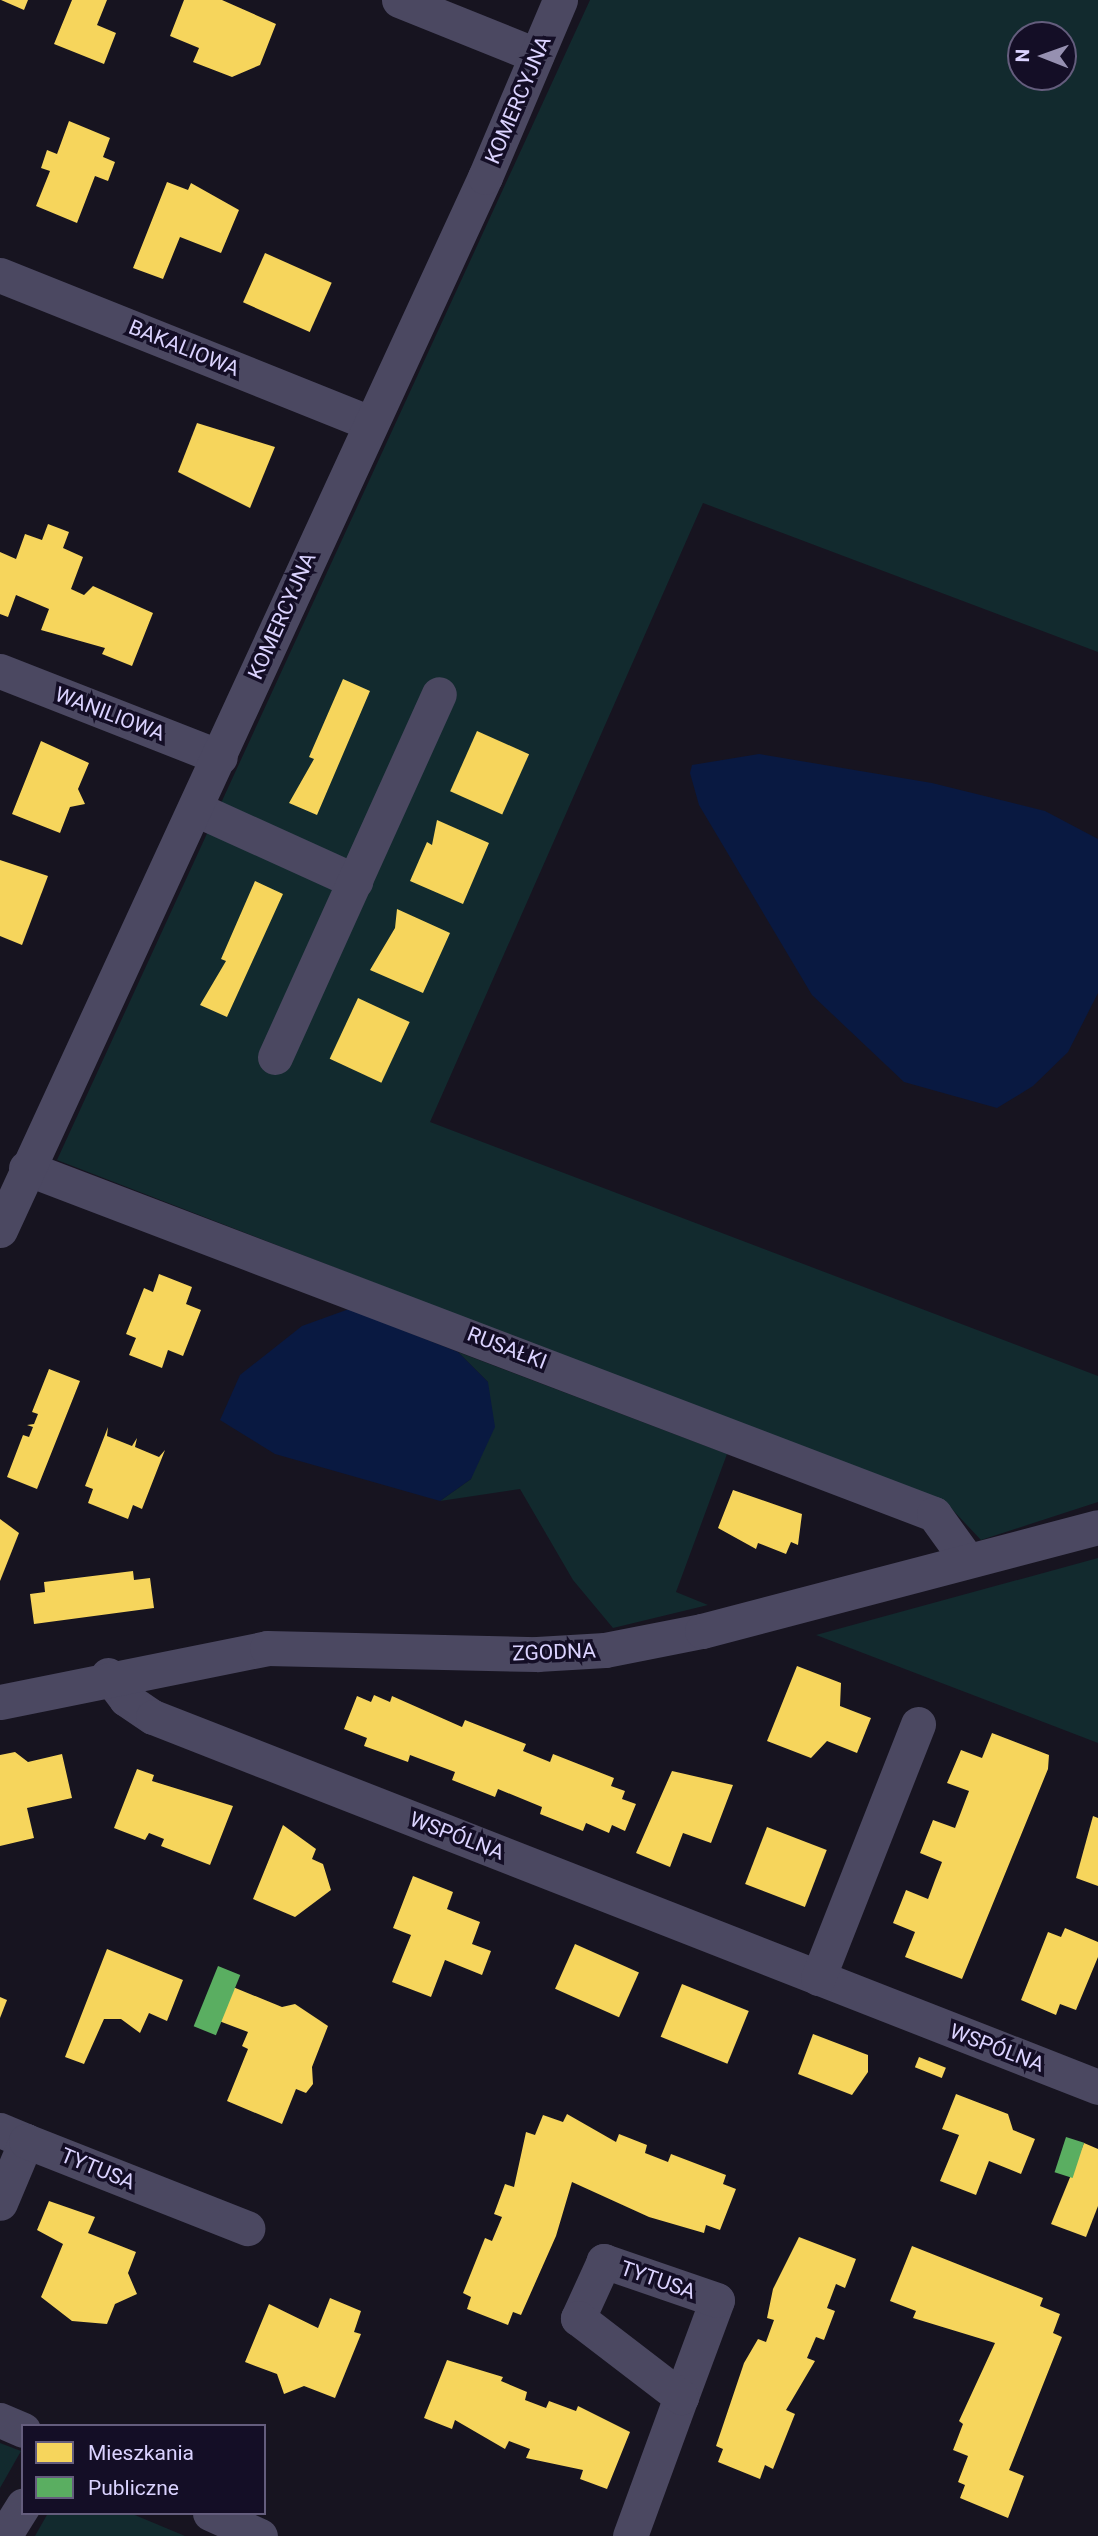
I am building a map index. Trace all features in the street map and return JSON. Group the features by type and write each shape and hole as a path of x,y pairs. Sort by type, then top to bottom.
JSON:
{"street":[{"path":"399,0 536,55"},
{"name":"KOMERCYJNA","path":"0,1230 26,1168 220,757 367,422 560,0"},
{"name":"BAKALIOWA","path":"0,275 367,422"},
{"name":"WANILIOWA","path":"0,671 220,757"},
{"path":"275,1056 439,694"},
{"path":"195,809 355,881"},
{"name":"RUSAŁKI","path":"26,1168 934,1514 967,1560"},
{"name":"ZGODNA","path":"0,1702 108,1675 267,1648 537,1654 604,1650 702,1631 1098,1527"},
{"name":"WSPÓLNA","path":"108,1675 126,1699 153,1717 1098,2087"},
{"path":"818,1978 918,1724"},
{"name":"TYTUSA","path":"0,2203 13,2135 247,2228"},
{"path":"630,2536 681,2397"},
{"path":"0,2420 21,2429"},
{"path":"4,2536 21,2508"},
{"path":"214,2515 260,2536"}],"green space":[{"path":"590,0 1098,0 1098,652 703,503 430,1122 1098,1376 1098,1502 981,1540 948,1505 57,1160"},
{"path":"458,1352 727,1454 676,1592 708,1605 613,1628 573,1580 520,1489 440,1501 471,1479 488,1382"},
{"path":"1098,1558 1098,1743 816,1635"},
{"path":"0,2443 21,2451 0,2488"},
{"path":"47,2515 135,2515 185,2536 35,2536"}],"water":[{"path":"759,754 932,783 1045,811 1098,839 1098,993 1068,1052 1033,1086 997,1108 904,1082 812,995 699,805 690,773 692,765"},
{"path":"349,1309 458,1352 488,1382 495,1427 471,1479 440,1501 275,1454 220,1420 240,1375 302,1326"}],"building: Mieszkania":[{"path":"1,0 28,0 24,10"},
{"path":"72,0 107,0 97,25 116,33 104,64 54,44"},
{"path":"184,0 222,0 276,24 260,65 232,77 193,62 199,48 170,36"},
{"path":"69,121 110,138 103,157 115,162 108,181 95,176 77,223 36,206 50,171 41,168 47,150 57,154"},
{"path":"167,182 188,190 191,183 239,210 221,253 180,237 163,279 133,268"},
{"path":"265,253 332,283 310,332 243,302"},
{"path":"197,423 275,447 250,508 178,472"},
{"path":"48,524 69,532 63,548 83,557 71,589 84,595 93,586 153,613 132,666 102,654 105,648 41,630 49,609 16,595 8,617 0,614 0,552 16,559 25,534 42,540"},
{"path":"343,679 370,691 317,815 289,803 314,759 309,757"},
{"path":"477,731 529,754 502,814 450,791"},
{"path":"41,741 89,763 78,789 85,804 70,807 60,833 12,814"},
{"path":"437,820 489,843 463,904 410,881 427,842 432,845"},
{"path":"0,860 48,876 22,945 0,936"},
{"path":"255,881 283,894 227,1017 200,1005 226,961 221,959"},
{"path":"397,909 450,933 423,993 370,970 395,928"},
{"path":"358,998 410,1022 381,1083 330,1059"},
{"path":"159,1274 192,1287 186,1304 201,1310 183,1356 168,1350 162,1368 129,1355 136,1338 126,1334 144,1288 153,1292"},
{"path":"49,1369 80,1381 37,1489 7,1477 23,1435 29,1437 33,1427 27,1425 34,1424 38,1414 32,1412"},
{"path":"108,1427 107,1436 132,1446 137,1438 135,1447 159,1457 165,1450 142,1509 133,1505 128,1519 88,1503 93,1489 85,1486"},
{"path":"733,1490 802,1514 798,1545 791,1542 786,1554 758,1543 756,1549 718,1528"},
{"path":"0,1519 19,1533 0,1581"},
{"path":"133,1571 134,1580 150,1578 154,1608 34,1624 30,1594 45,1592 44,1582"},
{"path":"797,1666 841,1683 840,1706 871,1718 857,1753 827,1741 811,1758 767,1741"},
{"path":"374,1695 390,1702 392,1696 462,1727 465,1720 526,1744 523,1751 550,1762 553,1754 614,1778 611,1786 625,1791 622,1799 636,1804 625,1831 612,1825 609,1833 586,1823 583,1831 540,1814 542,1807 498,1789 495,1797 452,1780 455,1772 410,1755 408,1762 364,1746 367,1738 344,1729 357,1696 371,1702"},
{"path":"992,1733 1049,1755 1048,1769 962,1979 905,1957 915,1932 893,1923 906,1890 928,1899 942,1862 920,1853 933,1820 955,1828 969,1791 947,1783 961,1750 982,1758"},
{"path":"15,1752 28,1762 62,1754 72,1798 27,1808 34,1838 0,1846 0,1755"},
{"path":"137,1769 154,1775 152,1781 233,1806 210,1865 161,1846 164,1839 149,1833 145,1840 114,1828"},
{"path":"672,1771 733,1785 711,1843 683,1833 670,1867 636,1853"},
{"path":"1093,1816 1098,1818 1098,1886 1076,1878"},
{"path":"283,1825 316,1849 312,1859 323,1864 331,1890 295,1917 253,1899"},
{"path":"767,1827 827,1850 805,1907 745,1884"},
{"path":"413,1876 453,1892 447,1909 480,1922 472,1944 491,1951 482,1975 445,1960 431,1997 392,1982 411,1935 393,1928"},
{"path":"1065,1928 1098,1942 1098,1957 1076,2010 1060,2004 1056,2015 1021,2000 1048,1932 1061,1937"},
{"path":"575,1944 639,1972 619,2017 555,1989"},
{"path":"107,1949 183,1980 167,2021 149,2013 140,2033 121,2019 104,2019 84,2064 65,2057"},
{"path":"682,1984 749,2011 727,2064 661,2037"},
{"path":"233,1987 282,2007 295,2004 328,2026 312,2067 313,2084 306,2093 296,2089 282,2124 227,2101 248,2049 242,2046 248,2032 219,2021"},
{"path":"0,1997 7,2000 0,2018"},
{"path":"813,2034 868,2055 868,2072 852,2095 798,2074"},
{"path":"919,2057 946,2068 942,2078 915,2067"},
{"path":"956,2094 1008,2114 1013,2130 1035,2139 1021,2174 989,2161 976,2195 940,2181 959,2135 942,2129"},
{"path":"567,2114 616,2142 619,2134 647,2145 645,2153 668,2162 671,2154 726,2175 723,2184 736,2189 720,2230 706,2225 704,2233 649,2217 572,2182 556,2236 521,2315 513,2312 508,2325 467,2309 471,2297 463,2293 485,2238 492,2241 502,2217 494,2214 505,2184 514,2187 526,2132 535,2135 543,2115 563,2122"},
{"path":"1084,2143 1098,2149 1098,2206 1086,2237 1051,2224"},
{"path":"49,2201 95,2217 88,2233 136,2252 128,2273 137,2294 115,2304 107,2324 72,2321 41,2297 63,2244 37,2230"},
{"path":"799,2237 856,2259 845,2288 836,2284 827,2308 835,2311 824,2340 816,2337 807,2358 815,2361 786,2410 795,2414 773,2469 765,2465 760,2479 718,2462 723,2449 716,2446 744,2363 758,2339 766,2342 774,2320 767,2318 773,2289"},
{"path":"912,2246 1043,2298 1040,2306 1060,2314 1053,2333 1062,2337 1009,2470 1024,2476 1008,2518 960,2498 965,2485 958,2482 968,2456 953,2450 963,2424 959,2421 995,2343 913,2318 916,2311 890,2301"},
{"path":"330,2298 361,2311 354,2332 361,2334 335,2398 304,2386 284,2394 277,2374 245,2362 269,2304 318,2328"},
{"path":"447,2360 503,2377 501,2381 527,2392 525,2400 546,2408 549,2401 576,2411 578,2406 630,2432 607,2489 580,2479 583,2470 526,2458 530,2449 509,2441 505,2449 455,2420 452,2429 424,2418"}],"building: Publiczne":[{"path":"218,1966 240,1975 216,2035 194,2026"},
{"path":"1066,2137 1084,2143 1073,2178 1055,2172"}]}
